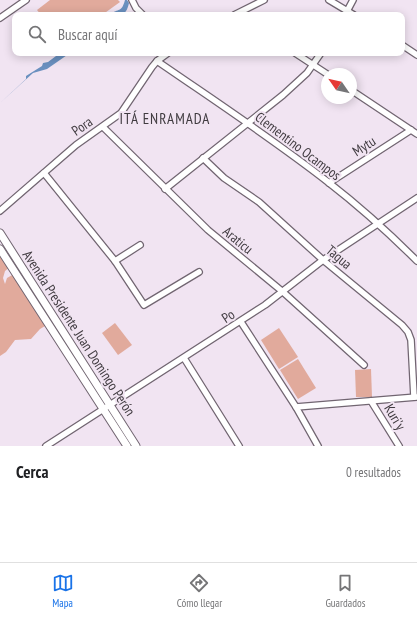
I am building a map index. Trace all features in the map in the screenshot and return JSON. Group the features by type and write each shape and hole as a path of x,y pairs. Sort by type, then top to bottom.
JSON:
{"main road":[{"name":"Avenida Presidente Juan Domingo Perón","path":"0,233 136,446"},
{"name":"Avenida Presidente Juan Domingo Perón","path":"0,249 127,446"},
{"path":"115,427 122,423"}],"street":[{"path":"0,18 26,0"},
{"path":"329,0 345,12"},
{"path":"347,12 353,0"},
{"path":"241,12 261,1"},
{"path":"133,2 140,12"},
{"path":"405,48 417,55"},
{"name":"Pora","path":"0,211 76,145 121,113 157,61 164,56"},
{"path":"300,56 321,70"},
{"path":"165,188 288,90 307,73 319,56"},
{"name":"Clementino Ocampos","path":"157,61 247,122 330,183 417,260"},
{"path":"357,94 417,134"},
{"name":"Araticu","path":"103,127 208,230 283,292 364,365"},
{"name":"Mytu","path":"330,183 411,130"},
{"name":"Tagua","path":"203,158 224,178 260,202 323,260 408,332 412,340 416,397"},
{"path":"44,173 115,261 144,305 199,272"},
{"name":"Po","path":"46,446 241,322 283,292 323,260 417,198"},
{"path":"115,261 140,245"},
{"path":"241,322 296,407 318,446"},
{"path":"184,358 239,446"},
{"path":"296,407 416,397"},
{"name":"Kuri'y","path":"371,401 399,446"}],"shaded area":[{"path":"50,0 118,0 120,2 106,12 39,12 37,10"},
{"path":"0,253 10,258 11,266 5,271 3,278 5,284 7,278 14,274 46,324 31,339 15,340 6,352 0,356"},
{"path":"115,323 132,345 118,355 102,333"},
{"path":"55,325 103,400 103,401 102,401"},
{"path":"279,328 298,357 279,369 261,340"},
{"path":"298,359 316,388 298,399 280,370"},
{"path":"371,369 372,397 356,397 355,370"}],"water":[{"path":"125,0 129,3 125,12 115,12 121,9"},
{"path":"56,56 66,56 47,69 33,73 0,103 26,79 26,76 42,66 43,63 48,62"}],"district":[{"name":"ITÁ ENRAMADA","path":"165,119"}]}
